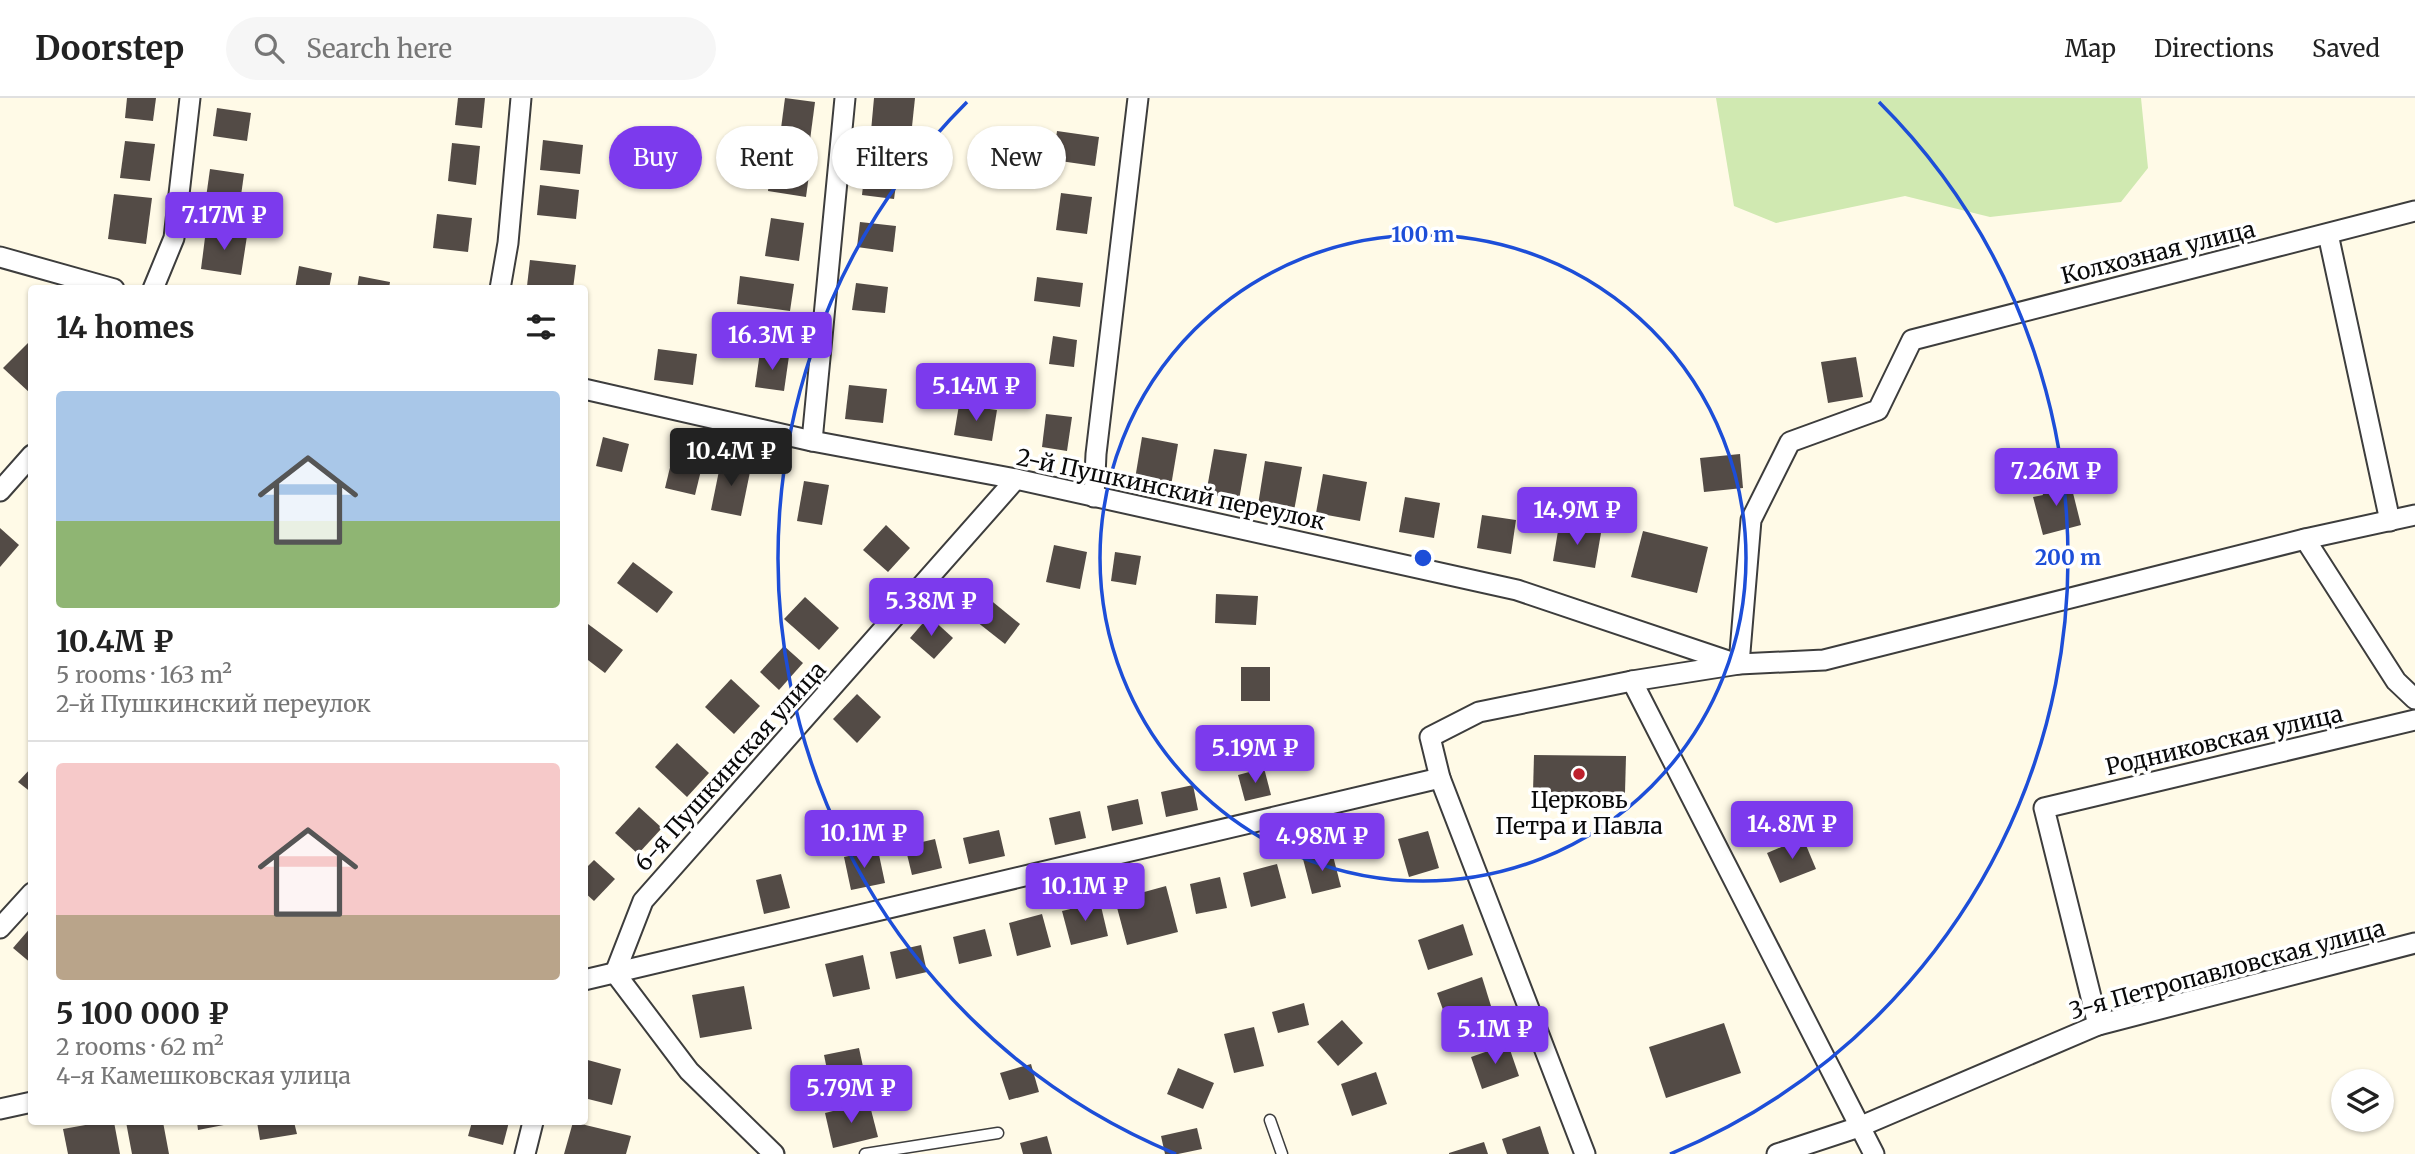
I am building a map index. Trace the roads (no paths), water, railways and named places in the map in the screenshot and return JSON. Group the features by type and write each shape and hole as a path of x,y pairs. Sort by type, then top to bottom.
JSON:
{"street":[{"path":"155,285 174,238 190,98"},
{"path":"501,285 508,243 521,98"},
{"path":"811,441 845,98"},
{"path":"1094,497 1096,454 1138,98"},
{"name":"Колхозная улица","path":"1739,664 1751,520 1790,442 1878,411 1912,340 2415,211"},
{"path":"2328,234 2390,521"},
{"path":"0,257 100,285"},
{"name":"2-й Пушкинский переулок","path":"588,389 811,441 1016,480 1517,590 1739,664"},
{"path":"0,491 28,460"},
{"name":"6-я Пушкинская улица","path":"615,973 643,901 1016,480"},
{"path":"1586,1154 1440,778 1430,737 1479,712 1632,681 1739,664 1824,660 2305,539 2415,515"},
{"path":"2305,539 2396,681 2415,699"},
{"path":"1632,681 1874,1154"},
{"name":"Родниковская улица","path":"2098,1025 2044,808 2415,720"},
{"path":"588,979 1440,778"},
{"path":"0,928 28,896"},
{"name":"3-я Петропавловская улица","path":"1777,1154 1859,1127 2098,1025 2415,943"},
{"path":"615,973 689,1071 774,1154"},
{"path":"0,1109 28,1103"},
{"path":"525,1154 532,1125"}],"lane":[{"path":"1270,1119 1282,1154"},
{"path":"865,1154 999,1133"}],"place":[{"name":"Церковь Петра и Павла","path":"1579,774"}]}
